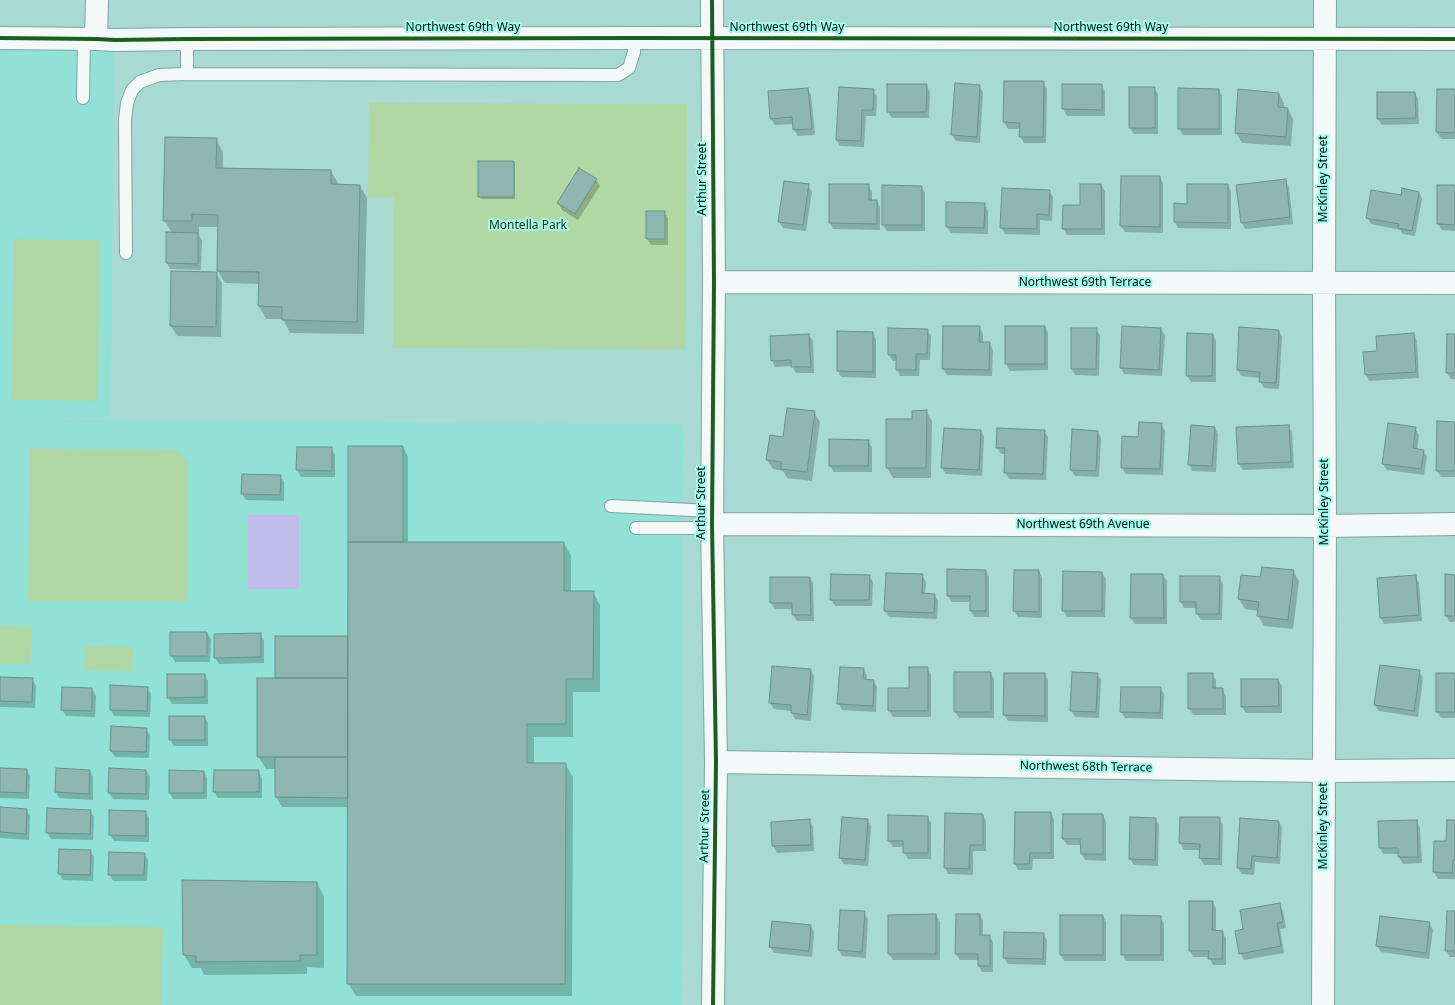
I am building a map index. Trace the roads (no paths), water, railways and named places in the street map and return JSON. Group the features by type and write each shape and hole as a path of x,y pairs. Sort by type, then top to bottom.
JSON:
{"street":[{"path":"90,39 96,0"},
{"name":"Arthur Street","path":"712,0 714,282 712,521 716,762 713,1005"},
{"name":"McKinley Street","path":"1323,1005 1326,526 1324,283 1325,0"},
{"name":"Northwest 69th Way","path":"0,38 115,40 634,38 1455,39"},
{"name":"Northwest 69th Terrace","path":"714,282 1455,283"},
{"name":"Northwest 69th Avenue","path":"712,521 1326,526 1455,524"},
{"name":"Northwest 68th Terrace","path":"716,762 1325,771 1455,770"}],"lane":[{"path":"126,253 125,120 127,103 132,90 140,82 159,75 187,74 618,75 629,68 634,52 634,38"},
{"path":"83,98 90,39"},
{"path":"187,39 187,74"},
{"path":"611,506 712,521"},
{"path":"636,528 712,521"}],"park label":[{"name":"Montella Park","path":"528,226"}]}
